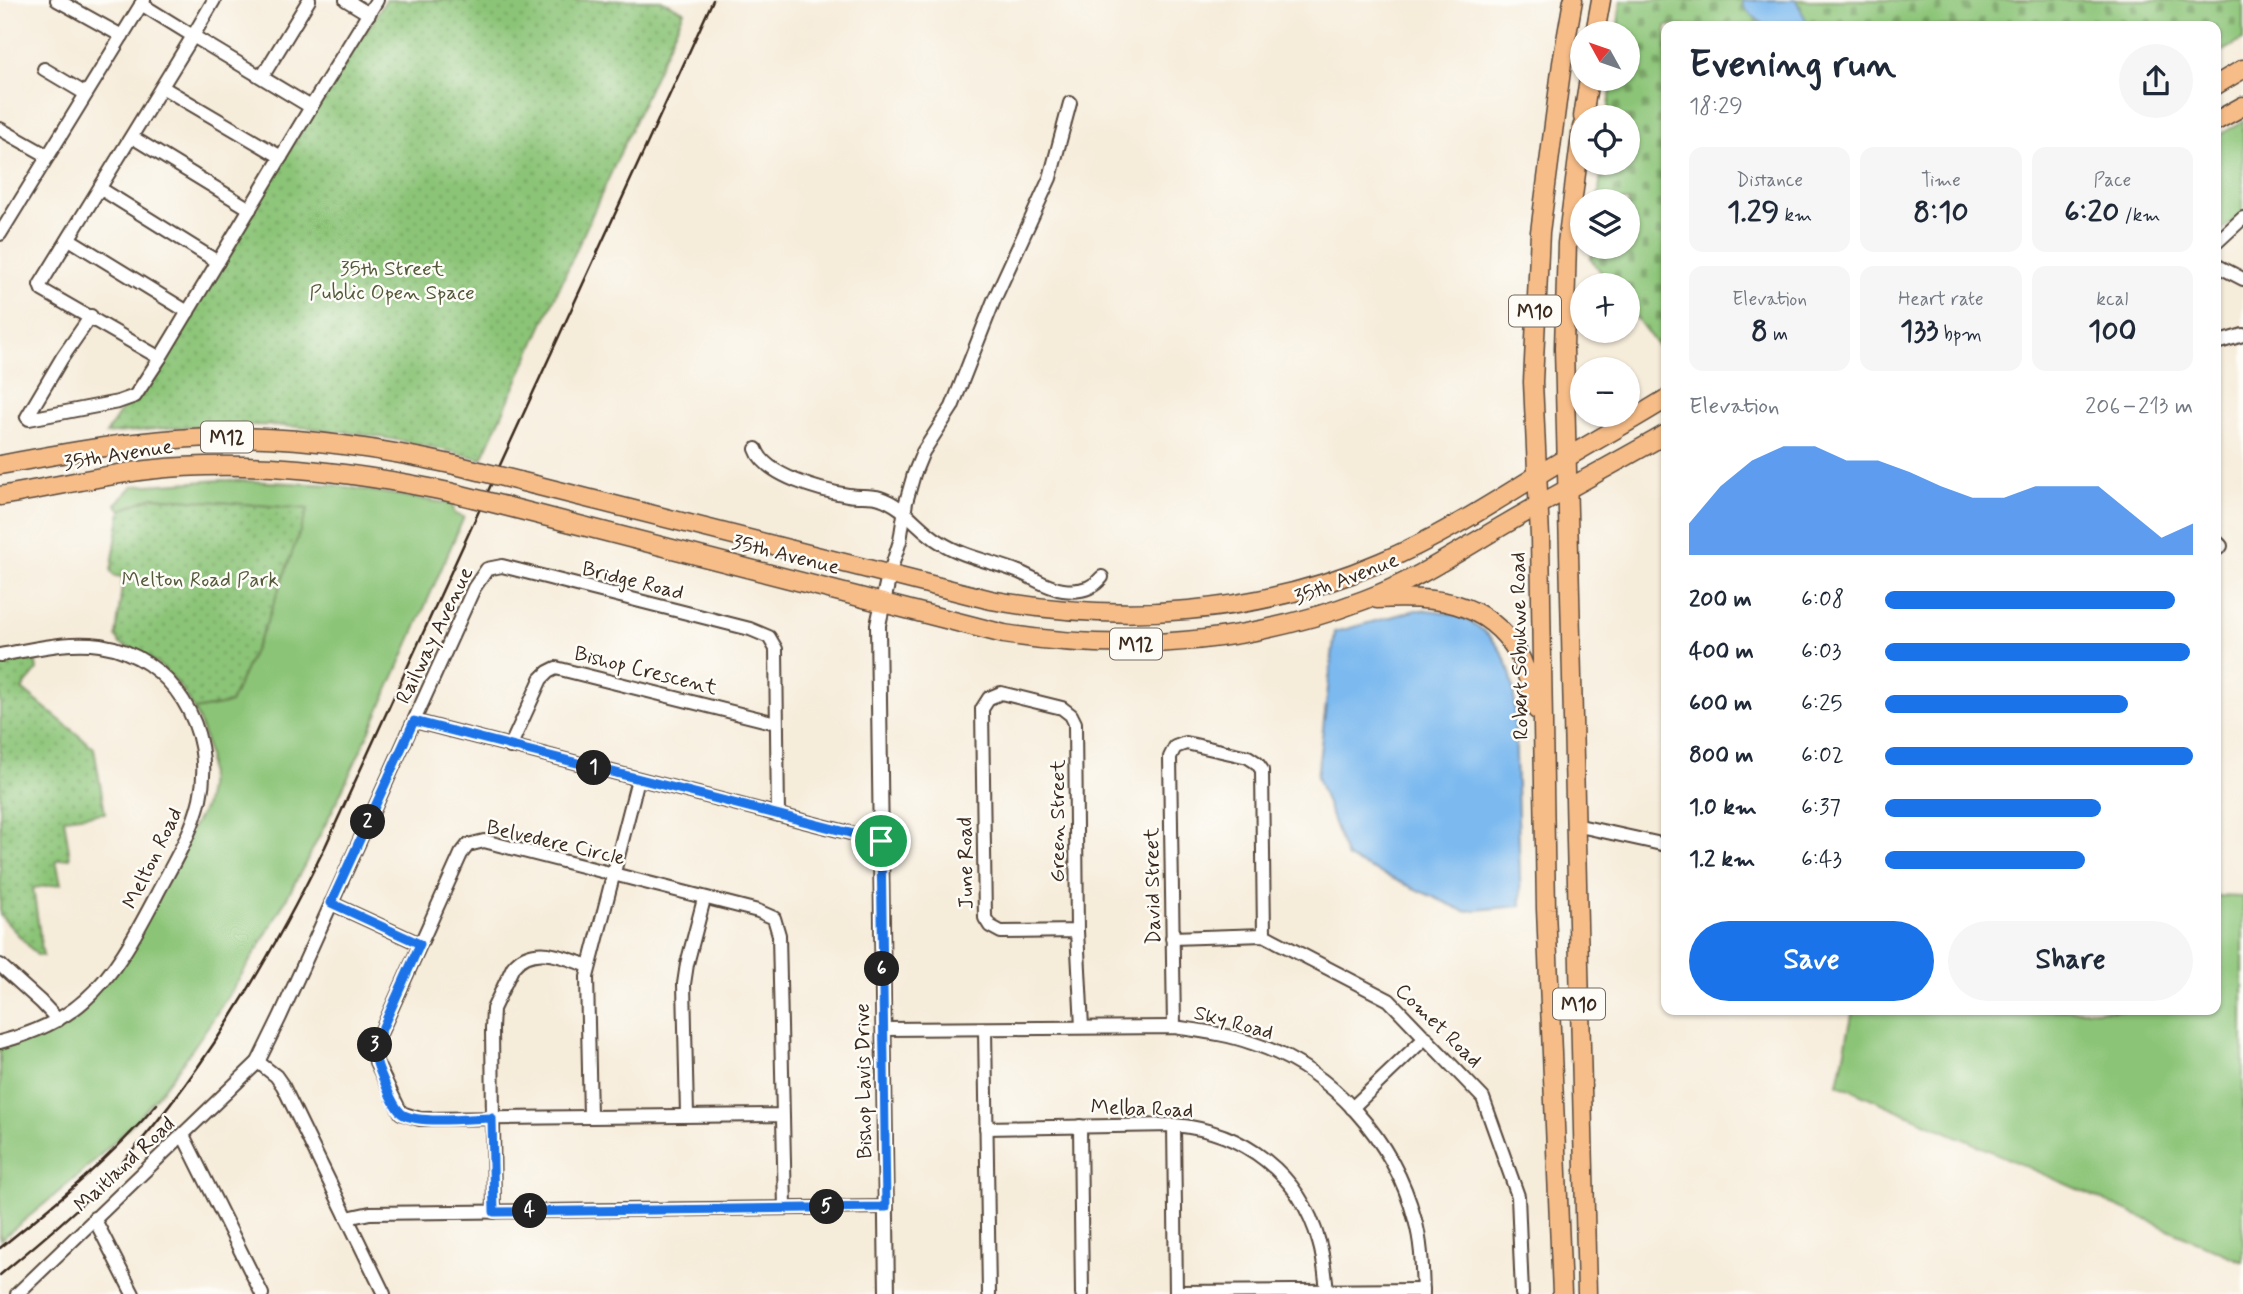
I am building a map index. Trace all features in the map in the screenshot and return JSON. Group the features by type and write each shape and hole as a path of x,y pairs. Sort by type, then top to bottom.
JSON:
{"main road":[{"name":"Robert Sobukwe Road","path":"1562,1294 1546,909 1541,537 1536,476 1534,382 1537,269 1549,149 1573,0"},
{"path":"1597,21 1601,0"},
{"path":"2221,82 2243,69"},
{"path":"2221,118 2243,106"},
{"name":"M10","path":"1577,175 1566,274 1564,374 1587,1294"},
{"name":"M12","path":"1536,476 1661,402"},
{"name":"35th Avenue","path":"0,465 130,443 227,437 294,439 356,445 455,465 991,600 1076,611 1154,613 1240,603 1296,591 1381,562 1536,476"},
{"name":"M12","path":"1538,506 1661,437"},
{"name":"35th Avenue","path":"0,496 144,471 229,466 307,469 370,476 449,492 1004,634 1051,641 1121,644 1196,640 1245,632 1308,618 1366,600 1414,577 1538,506"},
{"path":"1366,600 1409,597 1435,599 1462,606 1491,622 1510,641 1518,654 1543,730"}],"street":[{"path":"57,0 122,36"},
{"path":"160,358 42,290 40,285 214,0"},
{"path":"262,77 309,0"},
{"path":"346,0 369,14"},
{"path":"91,316 62,358 27,417 29,419 135,397 377,0"},
{"path":"0,234 143,2 193,36 311,107"},
{"path":"44,69 86,94"},
{"path":"162,87 281,158"},
{"path":"889,575 900,541 909,488 919,462 952,407 994,300 1050,178 1070,103"},
{"path":"0,129 48,156"},
{"path":"132,137 250,209"},
{"path":"101,188 219,262"},
{"path":"2221,238 2243,218"},
{"path":"69,239 188,312"},
{"path":"2221,268 2243,279"},
{"path":"2221,342 2243,335"},
{"path":"757,449 763,462 775,471 825,490 879,498 905,511 930,535 948,547 1024,574 1052,588 1078,591 1094,585 1102,577"},
{"name":"Bridge Road","path":"487,569 502,566 750,629 769,637 776,649 776,723"},
{"name":"Railway Avenue","path":"258,1062 474,588 487,569"},
{"name":"Bishop Lavis Drive","path":"887,1294 878,648 879,615 889,575"},
{"name":"Melton Road","path":"0,655 75,643 110,647 131,654 152,667 177,691 190,710 201,738 204,769 197,809 181,848 132,940 113,968 88,998 58,1020 0,1042"},
{"name":"Bishop Crescent","path":"510,747 541,679 556,668 776,723"},
{"name":"Green Street","path":"982,709 989,698 1001,693 1062,708 1071,715 1075,723 1077,931 1082,1027"},
{"name":"June Road","path":"982,709 985,918 990,926 1000,932 1077,931"},
{"path":"414,721 881,841"},
{"path":"776,723 778,815"},
{"name":"David Street","path":"1174,1027 1170,757 1175,747 1186,743 1248,757 1262,770 1264,935"},
{"path":"590,1116 587,990 589,966 638,779"},
{"path":"1575,825 1661,844"},
{"name":"Belvedere Circle","path":"781,1115 420,1119 406,1116 394,1102 376,1062 374,1050 461,854 472,842 485,841 762,912 774,918 778,925 785,1208"},
{"path":"687,1115 684,984 705,899"},
{"path":"331,903 420,944"},
{"name":"Comet Road","path":"1172,938 1264,935 1380,994 1426,1037 1483,1098 1518,1196 1522,1294"},
{"path":"494,1212 492,1015 513,967 531,954 542,952 589,966"},
{"path":"0,965 58,1020"},
{"name":"Sky Road","path":"883,1029 1174,1027 1216,1033 1253,1043 1278,1054 1318,1077 1352,1108 1377,1137 1409,1201 1418,1233 1423,1292"},
{"path":"985,1029 989,1294"},
{"path":"1352,1108 1426,1037"},
{"path":"258,1062 283,1086 384,1294"},
{"name":"Maitland Road","path":"17,1294 258,1062"},
{"path":"1174,1125 1176,1293 1327,1290 1423,1292"},
{"name":"Melba Road","path":"986,1128 1174,1125 1205,1130 1233,1139 1249,1147 1278,1169 1301,1198 1315,1227 1327,1290"},
{"path":"1080,1126 1082,1294"},
{"path":"183,1135 262,1294"},
{"path":"347,1218 370,1213 886,1207"},
{"path":"94,1218 133,1294"}],"green space":[{"name":"35th Street Public Open Space","path":"386,0 661,0 684,11 482,459 392,439 301,427 206,426 106,434"},
{"path":"1621,0 2243,0 2243,40 2221,52 2221,21 1661,21 1661,350 1640,323 1640,273 1602,273 1591,259 1640,259 1640,189 1599,189 1601,175 1640,175 1640,105 1609,105 1611,91 1640,91 1640,21 1618,21"},
{"path":"2243,121 2243,213 2221,231 2221,134"},
{"path":"222,480 334,485 452,504 455,514 464,517 325,826 260,945 224,1002 177,1070 129,1127 76,1177 0,1240 0,1048 35,1037 89,1003 204,808 209,770 207,746 194,710 230,703 267,622 307,509 153,497 121,510 116,504 133,486"},
{"name":"Melton Road Park","path":"153,497 308,509 267,622 230,703 194,710 173,678 144,655 120,644 116,636 123,577 114,576 111,571 121,510"},
{"path":"31,655 35,658 37,670 22,689 94,748 105,813 64,818 70,858 56,860 61,884 33,888 43,956 37,955 0,915 0,661"},
{"path":"2221,896 2243,897 2243,1262 1838,1084 1852,1015 2221,1015"}],"water":[{"path":"1743,0 1796,0 1806,21 1759,21 1743,6"},
{"path":"1416,610 1436,611 1471,622 1496,644 1505,659 1514,696 1521,906 1464,911 1347,858 1317,777 1335,632"}],"railway":[{"path":"0,1275 82,1204 140,1142 201,1063 255,979 325,847 713,0"},
{"path":"0,1248 102,1162 157,1104"}],"route":[{"path":"414,721 881,841 886,1207 494,1212 492,1118 420,1119 406,1116 394,1102 376,1062 374,1050 378,1038 420,944 331,903 414,721"}]}
